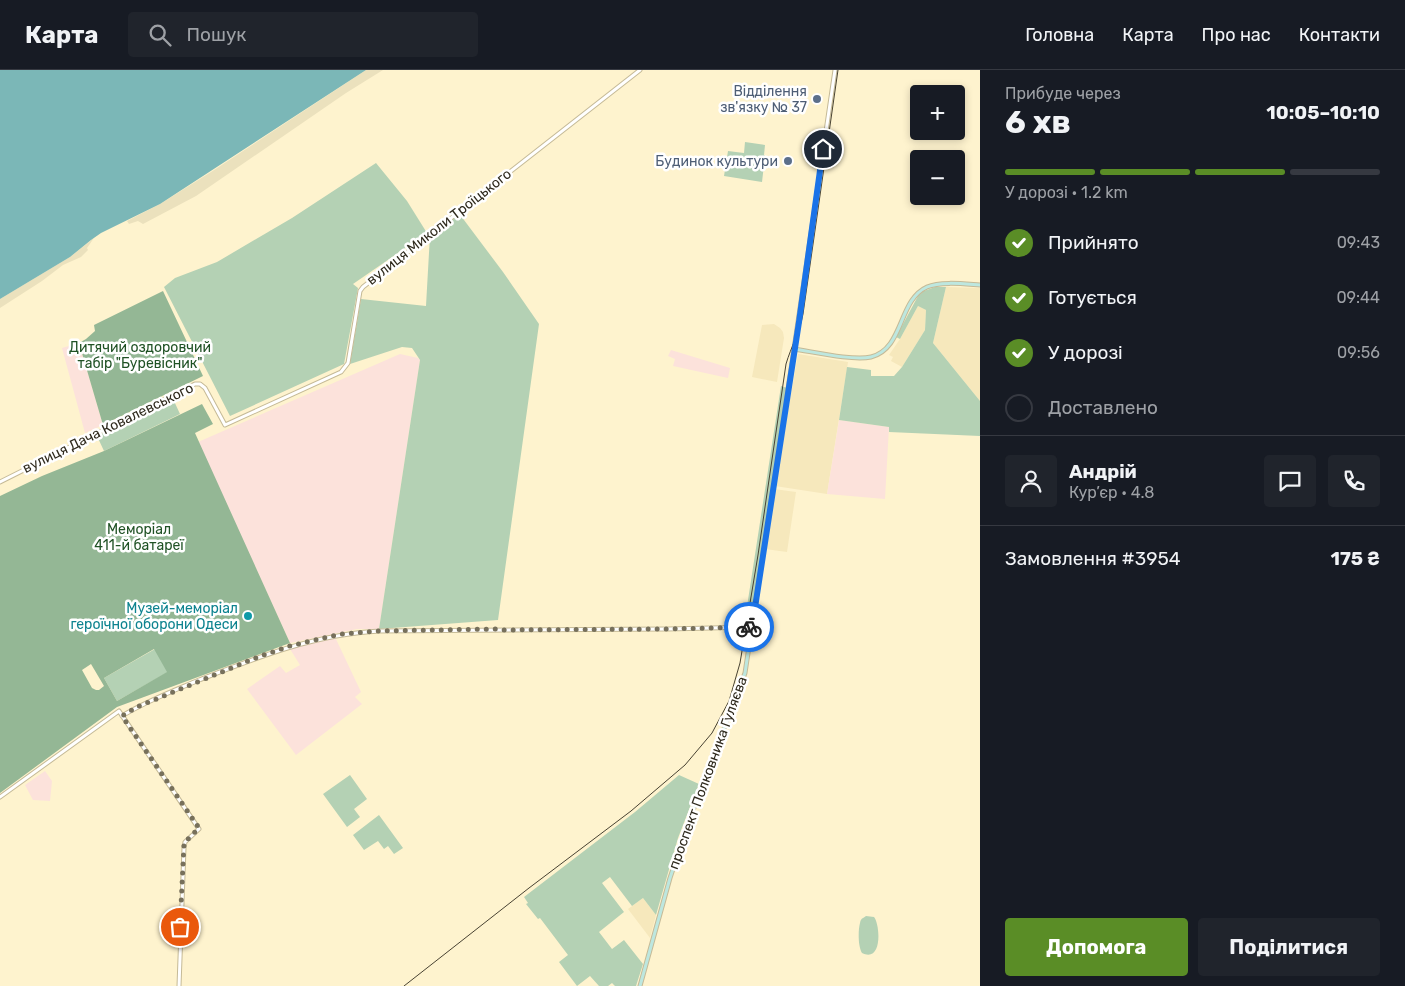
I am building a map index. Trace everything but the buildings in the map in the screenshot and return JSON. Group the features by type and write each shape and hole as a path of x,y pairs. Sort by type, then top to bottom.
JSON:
{"main road":[{"path":"794,349 858,358 875,355 884,350 890,342 912,299 921,290 939,284 980,284"},
{"name":"проспект Полковника Гуляєва","path":"640,986 683,837 745,673 794,349"}],"street":[{"name":"вулиця Миколи Троїцького","path":"224,425 338,374 343,370 348,363 360,291 363,287 640,70"},
{"path":"794,349 835,70"},
{"name":"вулиця Дача Ковалевського","path":"0,482 195,384 200,384 205,388 224,425"},
{"path":"122,716 162,695 258,657 290,646 342,634 403,630 752,627"},
{"path":"0,797 119,711 199,828 186,842 184,848 179,986"}],"shaded area":[{"path":"946,287 980,288 980,401 933,343"},
{"path":"918,306 926,310 925,330 902,367 891,361 893,357 889,355"},
{"path":"774,324 783,332 784,338 777,382 752,377 762,325"},
{"path":"79,343 103,425 85,433 62,348"},
{"path":"671,350 730,368 728,378 673,366 675,359 668,356"},
{"path":"400,354 420,360 379,629 357,629 290,643 198,442"},
{"path":"798,354 848,362 827,494 775,486"},
{"path":"839,420 889,427 885,499 827,494"},
{"path":"774,489 796,492 787,552 765,549"},
{"path":"335,637 361,692 355,697 362,704 296,755 247,689 280,666 286,673 300,665 290,649"},
{"path":"45,771 52,781 50,801 33,800 25,785"},
{"path":"643,898 656,915 650,938 628,909"}],"green space":[{"path":"745,142 765,145 762,182 724,176 728,151 744,153"},
{"path":"376,163 407,201 427,233 353,284 358,288 344,364 230,416 164,287 175,278 217,262 292,218"},
{"path":"458,212 539,324 498,620 379,629 420,360 412,348 402,347 350,364 361,299 426,306 430,235"},
{"path":"935,287 946,287 933,343 980,401 980,436 889,432 889,427 839,420 847,367 871,370 871,376 894,376 902,367 925,330 926,310 918,306 900,339 896,337 918,296 924,291"},
{"name":"Дитячий оздоровчий табір \"Буревісник\"","path":"163,291 203,376 103,425 79,343 95,331 94,325"},
{"path":"781,386 787,388 751,625 744,626"},
{"path":"174,401 180,414 104,451 97,436 160,405 161,407"},
{"name":"Меморіал 411-й батареї","path":"202,404 213,424 195,433 290,643 117,707 0,793 0,496 42,476 104,451","holes":["154,649 167,672 117,701 104,678","91,664 104,686 99,690 92,688 82,670"]},
{"path":"155,649 168,672 117,701 104,678"},
{"path":"350,775 367,799 354,809 360,817 347,827 323,794"},
{"path":"679,775 699,784 678,838 656,915 643,898 632,906 610,877 602,883 624,912 599,932 612,949 624,940 643,964 636,986 615,986 612,983 608,986 599,986 590,976 577,986 559,962 568,955 540,918 538,919 526,904 528,903 524,897 635,812"},
{"path":"379,815 403,848 394,854 388,846 384,849 378,841 364,850 353,835"},
{"path":"866,916 874,917 878,927 877,948 874,953 869,955 862,953 859,938 860,921"}],"sand":[{"path":"366,70 383,70 346,93 196,196 143,224 138,221 129,224 127,221 160,204 211,172"},
{"path":"94,238 87,248 88,250 81,257 63,265 0,308 0,299 70,257"}],"water":[{"path":"0,70 366,70 160,204 101,233 70,257 0,299"}],"tram line":[{"path":"404,986 631,811 685,765 712,733 729,701 740,663 786,364 803,314 838,70"}],"way so far":[{"path":"180,927 184,844 199,828 122,716 137,707 162,695 258,657 290,646 342,634 380,631 495,629 749,627"}],"place":[{"name":"Відділення зв'язку № 37","path":"817,99"},
{"name":"Будинок культури","path":"788,161"},
{"name":"Музей-меморіал героїчної оборони Одеси","path":"248,616"}],"route":[{"path":"749,627 752,627 758,592 802,304 823,149"}]}
